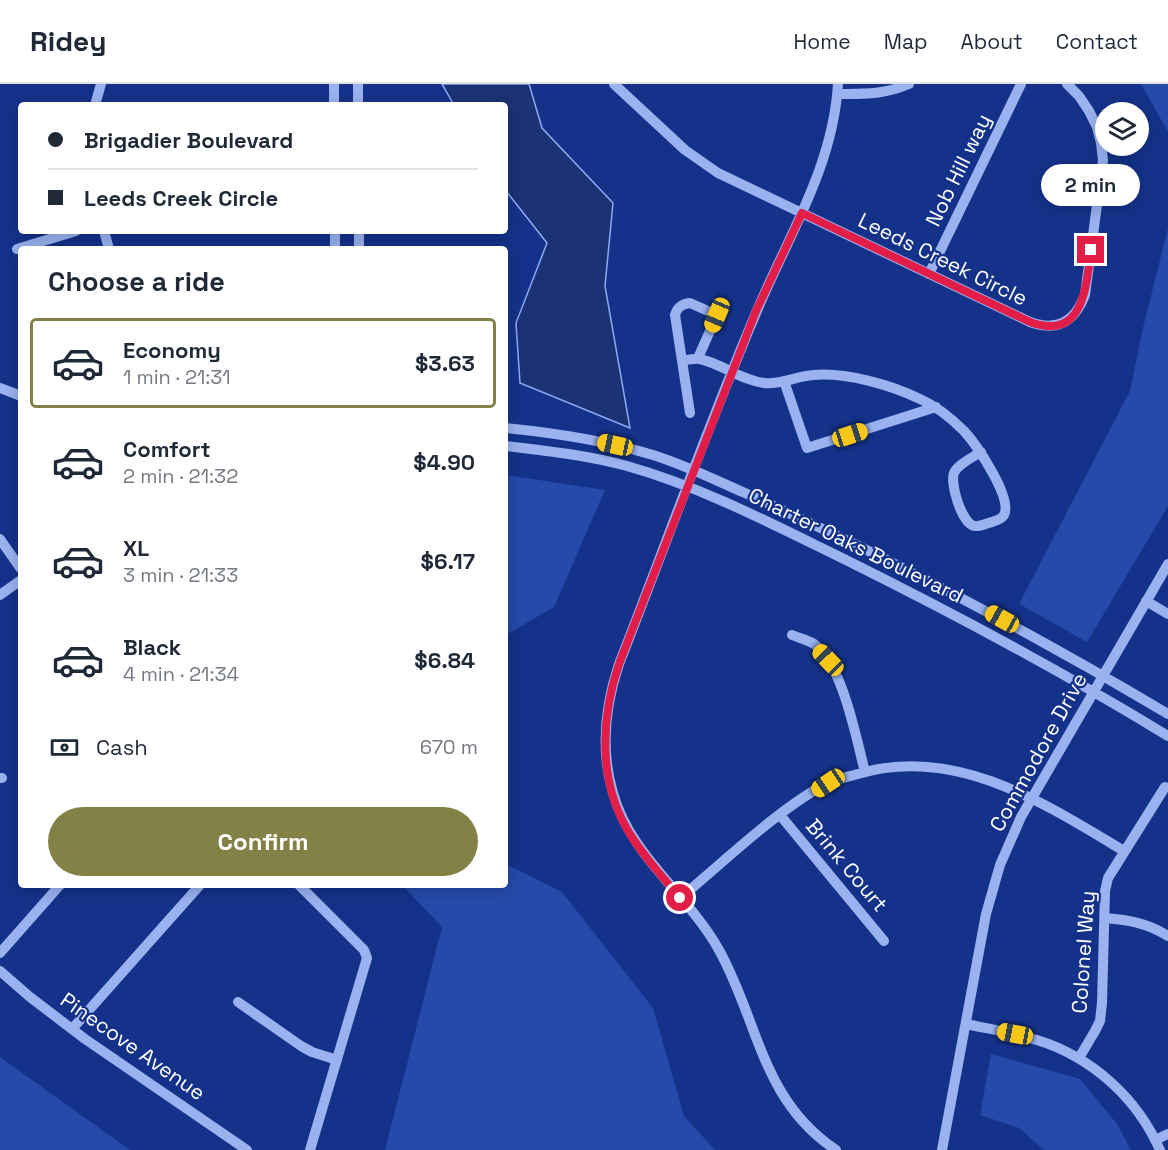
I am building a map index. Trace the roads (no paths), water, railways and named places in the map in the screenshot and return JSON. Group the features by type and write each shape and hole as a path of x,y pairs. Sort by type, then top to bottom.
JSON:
{"street":[{"path":"96,102 100,84"},
{"path":"334,84 334,102"},
{"path":"358,84 358,102"},
{"name":"Leeds Creek Circle","path":"614,84 685,150 727,178 1038,325 1056,326 1065,322 1077,311 1085,295 1102,160 1097,127 1079,96 1067,84"},
{"path":"836,1150 804,1124 777,1087 766,1065 735,983 718,949 680,898 644,856 626,827 606,767 604,740 606,713 612,685 756,311 802,213 828,146 838,89 874,95 909,84"},
{"name":"Nob Hill way","path":"929,274 1021,84"},
{"path":"27,246 66,234"},
{"path":"690,413 675,315 680,306 685,303 717,315 698,358"},
{"path":"682,361 698,358 765,383 813,375 841,376 893,388 936,407 964,432 981,452 1000,491 1005,513 1000,519 976,526 969,524 964,518 952,479 958,467 981,452"},
{"path":"784,381 807,448 936,407"},
{"path":"0,388 18,395"},
{"name":"Charter Oaks Boulevard","path":"508,428 577,436 655,456 693,470 821,527 962,597 1103,675 1168,714"},
{"name":"Charter Oaks Boulevard","path":"508,446 625,466 687,486 811,543 953,614 1094,691 1168,736"},
{"path":"0,539 18,565"},
{"name":"Commodore Drive","path":"942,1150 992,889 1010,841 1031,798 1168,564"},
{"path":"0,595 18,582"},
{"path":"1146,601 1168,614"},
{"path":"792,635 814,644 828,660 846,701 865,772"},
{"path":"680,898 780,815 828,783 884,768 914,766 944,768 975,776 1052,808 1124,850"},
{"name":"Colonel Way","path":"1079,1058 1100,1021 1105,891 1108,878 1165,787"},
{"name":"Brink Court","path":"780,815 884,941"},
{"path":"0,953 57,888"},
{"path":"73,1029 197,888"},
{"path":"302,888 364,950 367,958 310,1150"},
{"path":"1105,918 1146,924 1168,936"},
{"name":"Pinecove Avenue","path":"0,971 73,1029 247,1150"},
{"path":"238,1002 301,1046 337,1060"},
{"path":"966,1024 1036,1040 1079,1058 1115,1086 1131,1102 1157,1145 1168,1134"}]}
